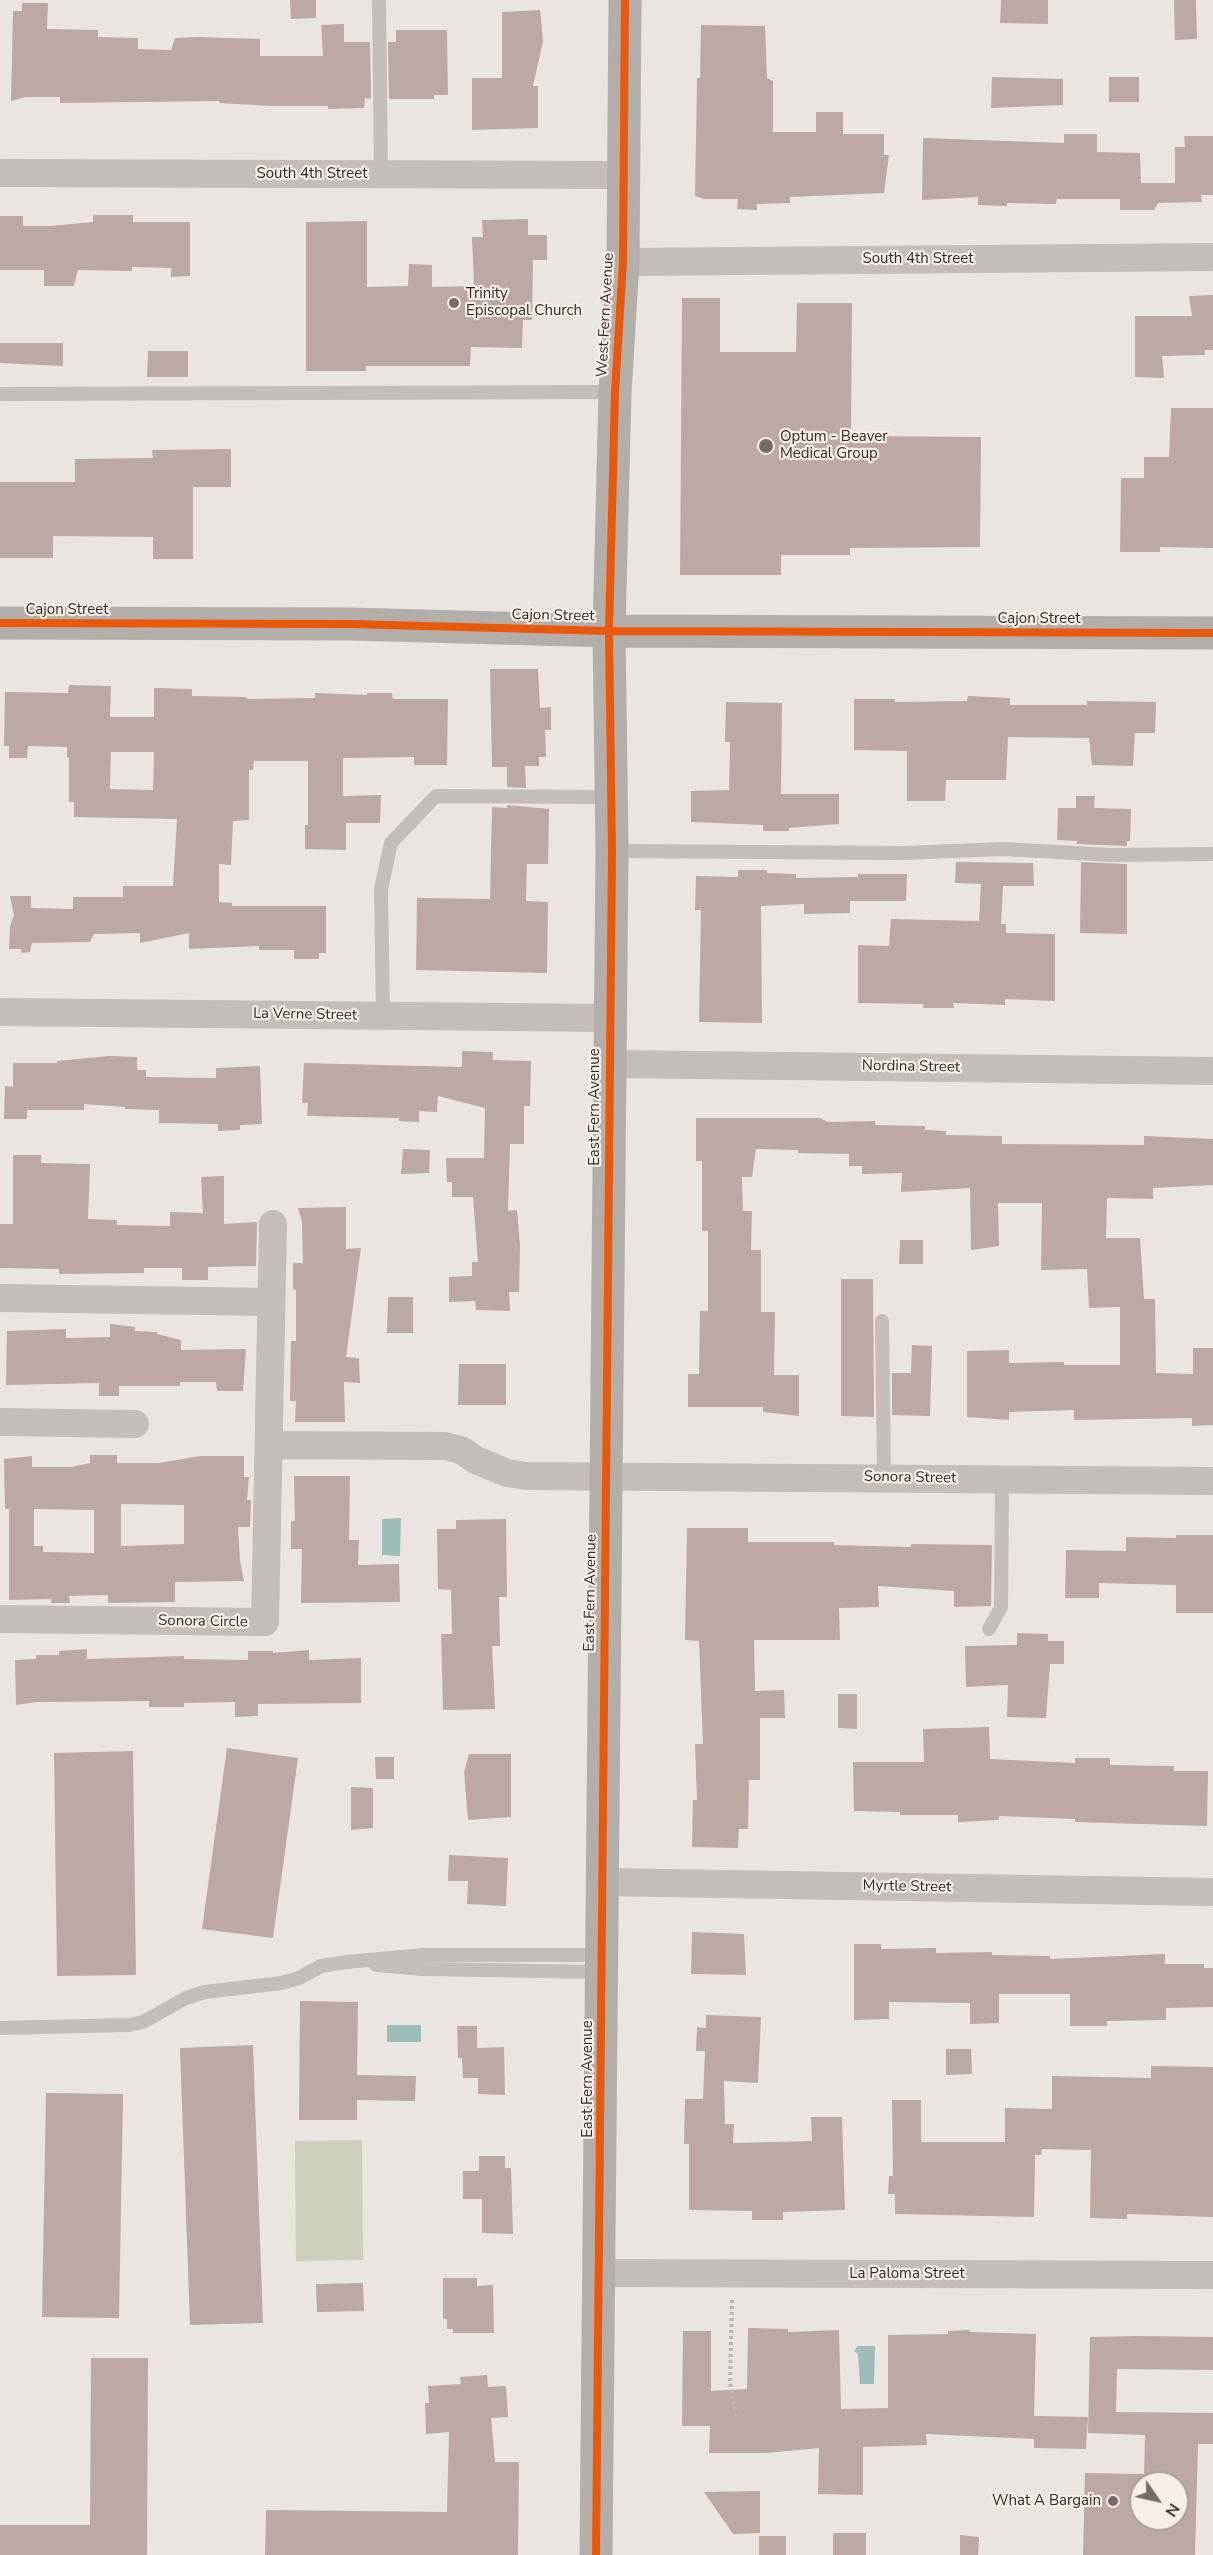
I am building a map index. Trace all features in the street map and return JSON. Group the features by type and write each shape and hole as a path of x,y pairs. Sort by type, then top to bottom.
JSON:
{"street":[{"name":"West Fern Avenue","path":"609,631 615,392 623,262 626,0"},
{"name":"South 4th Street","path":"0,173 624,175"},
{"name":"South 4th Street","path":"623,262 1213,257"},
{"name":"Cajon Street","path":"0,623 339,624 609,631 1213,633"},
{"name":"East Fern Avenue","path":"596,2555 601,2273 602,1882 612,850 609,631"},
{"name":"La Verne Street","path":"0,1012 609,1018"},
{"name":"Nordina Street","path":"609,1064 1213,1071"},
{"name":"Sonora Circle","path":"0,1620 265,1622 273,1224"},
{"path":"0,1298 271,1302"},
{"path":"0,1422 135,1424"},
{"path":"269,1445 445,1446 461,1450 476,1461 507,1473 527,1476 606,1476"},
{"name":"Sonora Street","path":"606,1476 1213,1481"},
{"name":"Myrtle Street","path":"602,1882 1213,1892"},
{"name":"La Paloma Street","path":"601,2273 1213,2275"}],"lane":[{"path":"379,0 381,174"},
{"path":"0,394 615,392"},
{"path":"383,1016 381,889 391,843 436,796 612,797"},
{"path":"612,850 903,853 1003,849 1111,855 1213,855"},
{"path":"882,1321 884,1478"},
{"path":"989,1629 1001,1607 1002,1479"},
{"path":"0,2028 129,2025 143,2022 186,1998 204,1992 281,1983 299,1978 321,1966 347,1962 423,1969 602,1963"}],"path":[{"path":"732,2299 730,2383 736,2417"}],"green space":[{"path":"362,2140 363,2260 296,2261 295,2141"}],"water":[{"path":"401,1518 400,1556 382,1555 382,1519"},
{"path":"387,2025 421,2025 421,2042 387,2042"},
{"path":"858,2346 875,2346 874,2384 860,2384 858,2354 854,2351"}],"building":[{"path":"290,0 316,0 316,18 291,19"},
{"path":"1001,0 1048,0 1048,24 1000,23"},
{"path":"1174,0 1196,0 1197,39 1175,40"},
{"path":"22,3 48,3 47,29 98,30 98,37 138,38 138,49 171,50 175,38 260,39 260,56 323,56 321,25 344,24 344,42 370,42 371,99 365,98 364,108 328,109 328,106 272,106 219,103 219,101 60,103 60,97 26,97 11,101 13,11 22,11"},
{"path":"540,10 543,41 533,86 538,86 538,128 472,130 472,78 502,78 502,12"},
{"path":"701,25 765,26 767,78 773,81 773,132 816,132 816,112 843,112 843,134 884,134 884,155 889,155 884,193 790,197 790,203 757,204 757,210 737,209 738,199 704,199 695,196 697,78 700,78"},
{"path":"396,30 447,30 448,95 434,95 434,99 389,99 388,42 396,42"},
{"path":"992,77 1063,79 1063,105 991,108"},
{"path":"1109,77 1139,77 1139,102 1109,102"},
{"path":"1064,134 1097,134 1097,152 1140,153 1141,183 1175,183 1175,147 1185,147 1184,136 1213,136 1213,195 1201,195 1202,202 1158,203 1154,210 1120,210 1120,199 1057,199 1056,204 1007,203 1007,206 978,205 978,197 922,200 923,138 1064,143"},
{"path":"93,215 133,215 133,222 190,222 190,276 171,277 171,268 132,267 132,271 78,270 74,286 44,286 44,270 0,270 0,216 23,216 23,226 50,226 93,222"},
{"path":"528,219 528,235 547,235 547,260 533,260 532,320 523,320 522,348 471,347 470,366 366,366 366,371 306,371 306,222 367,221 367,287 408,286 409,264 432,265 432,287 474,286 472,237 483,237 482,220"},
{"path":"1213,295 1213,350 1205,350 1205,355 1162,356 1164,378 1135,377 1135,316 1192,316 1189,296"},
{"name":"Optum - Beaver Medical Group","path":"682,298 720,298 720,352 796,352 797,303 852,303 851,436 981,437 980,547 850,548 850,555 781,555 781,575 680,575"},
{"path":"0,343 63,343 63,366 0,363"},
{"path":"148,351 188,351 188,377 147,377"},
{"path":"1171,408 1213,408 1213,548 1160,547 1160,552 1120,552 1121,478 1144,478 1144,457 1169,457"},
{"path":"231,449 231,487 193,487 193,559 153,559 153,537 53,536 53,558 0,558 0,482 75,482 75,459 153,458 152,450"},
{"path":"490,669 538,669 540,708 551,707 551,730 545,730 546,757 539,757 539,766 525,766 526,788 507,787 507,767 492,767"},
{"path":"69,685 111,686 110,717 154,717 154,688 192,689 192,696 246,697 248,699 315,698 315,693 367,695 367,693 392,693 393,699 448,699 447,765 414,765 414,757 343,758 343,796 381,795 380,823 346,823 346,850 305,849 305,825 308,825 308,761 254,761 253,770 249,770 249,820 233,821 231,865 219,864 219,902 232,903 232,906 326,906 326,953 319,953 319,959 294,959 294,950 259,950 259,946 189,949 189,933 140,943 140,933 94,934 90,942 32,943 30,952 22,953 21,949 9,949 10,926 14,915 10,896 31,896 31,908 73,909 73,897 123,897 123,886 173,886 177,819 74,817 74,802 69,802 67,747 28,746 27,758 9,758 9,746 4,746 5,692 68,693","holes":["111,752 154,752 153,790 110,789"]},
{"path":"968,696 1010,698 1010,705 1087,705 1087,701 1156,702 1155,733 1135,733 1133,766 1092,765 1089,738 1008,737 1006,780 946,780 945,801 907,801 907,751 854,750 854,699 895,699 895,702 967,701"},
{"path":"726,702 782,703 781,794 839,794 839,824 789,828 789,831 763,831 763,825 691,822 691,791 729,790 730,742 725,742"},
{"path":"1076,796 1095,796 1094,808 1131,809 1130,841 1127,841 1127,846 1077,844 1077,841 1057,840 1058,808 1076,808"},
{"path":"507,805 549,809 548,864 527,864 526,901 548,902 547,973 416,970 417,898 490,899 492,807 507,808"},
{"path":"956,862 1033,863 1034,886 1003,886 1001,924 1006,924 1006,933 1055,934 1055,1001 1005,999 1005,1005 953,1003 954,1008 923,1008 923,1004 858,1003 858,945 889,946 891,919 979,921 981,884 955,883"},
{"path":"1081,862 1127,864 1127,934 1080,933"},
{"path":"738,870 767,870 767,873 796,874 796,878 907,874 906,901 850,901 850,913 804,914 804,904 761,906 762,1023 699,1022 701,910 695,910 696,876 738,877"},
{"path":"462,1051 493,1052 493,1060 531,1061 530,1106 524,1106 524,1144 510,1144 508,1211 517,1210 520,1245 519,1292 509,1292 510,1311 476,1310 475,1301 449,1302 449,1277 472,1276 472,1262 478,1262 473,1197 452,1197 452,1182 447,1182 446,1158 484,1158 485,1108 438,1096 437,1112 419,1111 419,1122 399,1121 399,1118 307,1116 308,1103 302,1103 304,1063 462,1067"},
{"path":"109,1056 137,1057 137,1070 146,1070 146,1077 216,1078 216,1068 260,1066 262,1124 240,1125 240,1130 218,1131 218,1124 159,1123 159,1110 84,1104 84,1110 27,1110 27,1119 4,1119 5,1086 13,1087 13,1063 57,1063 57,1061"},
{"path":"696,1118 820,1118 828,1122 875,1121 875,1125 925,1126 925,1130 946,1131 946,1135 1002,1136 1002,1144 1144,1145 1144,1136 1213,1139 1213,1185 1153,1188 1153,1199 1107,1198 1106,1238 1140,1238 1144,1299 1155,1299 1156,1373 1193,1374 1193,1348 1213,1348 1213,1425 1192,1426 1192,1418 1074,1420 1074,1410 1009,1412 1009,1420 967,1417 967,1351 1009,1350 1009,1363 1064,1362 1064,1365 1120,1365 1120,1307 1089,1308 1087,1269 1041,1270 1042,1203 998,1203 999,1246 971,1250 970,1188 901,1192 902,1173 862,1174 862,1166 849,1166 849,1154 798,1153 798,1150 756,1149 752,1177 742,1177 743,1211 752,1211 751,1250 761,1250 761,1312 775,1312 774,1375 799,1375 799,1416 763,1412 763,1407 688,1407 688,1374 699,1374 700,1311 708,1311 708,1231 702,1231 702,1161 696,1161"},
{"path":"403,1149 430,1150 429,1173 401,1174"},
{"path":"13,1155 41,1155 41,1163 90,1164 88,1219 117,1220 117,1225 170,1226 170,1212 203,1213 201,1177 224,1176 224,1224 257,1222 256,1266 208,1267 208,1280 182,1280 182,1268 144,1268 144,1273 59,1274 59,1269 0,1268 0,1224 13,1224"},
{"path":"346,1207 346,1249 361,1248 346,1357 359,1358 360,1383 344,1382 345,1422 295,1422 296,1401 290,1401 291,1341 296,1341 296,1290 293,1289 293,1263 303,1263 302,1222 298,1208"},
{"path":"900,1240 923,1240 923,1264 899,1264"},
{"path":"841,1279 873,1279 874,1417 841,1416"},
{"path":"388,1297 413,1297 413,1333 387,1333"},
{"path":"110,1324 135,1327 135,1331 157,1332 157,1334 181,1340 181,1350 246,1349 243,1391 217,1391 216,1382 180,1382 180,1386 119,1386 119,1396 99,1396 99,1383 6,1385 7,1331 66,1329 66,1338 110,1337"},
{"path":"912,1345 932,1346 930,1416 892,1415 892,1373 911,1373"},
{"path":"459,1364 506,1364 506,1405 458,1405"},
{"path":"90,1455 117,1455 117,1463 159,1463 200,1456 244,1456 244,1477 249,1477 247,1500 251,1500 250,1527 238,1527 244,1581 175,1582 175,1602 108,1603 108,1595 69,1596 70,1603 51,1603 51,1599 9,1600 9,1509 5,1509 4,1459 32,1456 32,1467 72,1467 90,1463","holes":["121,1504 184,1505 184,1544 121,1546","34,1509 94,1510 94,1553 43,1552 43,1546 34,1546"]},
{"path":"294,1476 350,1476 349,1540 359,1540 358,1565 399,1564 400,1602 301,1603 302,1549 291,1549 291,1521 295,1521"},
{"path":"506,1519 507,1597 499,1597 500,1646 492,1646 495,1709 443,1710 441,1634 452,1634 451,1590 438,1589 437,1529 456,1529 456,1520"},
{"path":"687,1528 748,1528 748,1542 834,1542 834,1545 911,1547 911,1544 992,1545 991,1606 954,1607 954,1591 878,1586 879,1607 839,1608 840,1640 754,1640 755,1691 784,1690 785,1718 760,1718 760,1780 749,1780 748,1829 739,1829 738,1848 692,1847 693,1800 697,1800 695,1744 703,1744 699,1641 685,1640"},
{"path":"1176,1535 1213,1535 1213,1613 1176,1613 1176,1585 1099,1583 1099,1598 1065,1598 1066,1550 1126,1551 1126,1537 1176,1538"},
{"path":"1017,1633 1048,1634 1048,1641 1064,1641 1064,1664 1050,1664 1046,1718 1007,1717 1008,1685 966,1687 965,1646 1017,1645"},
{"path":"87,1649 87,1659 184,1656 184,1659 248,1660 248,1651 273,1651 273,1653 309,1650 309,1660 361,1658 361,1703 258,1704 258,1716 235,1717 235,1702 184,1703 184,1707 149,1707 149,1701 37,1702 16,1705 15,1660 36,1659 36,1655 59,1655 59,1651"},
{"path":"838,1694 857,1694 857,1729 838,1728"},
{"path":"989,1727 990,1759 1075,1763 1075,1758 1110,1758 1110,1765 1174,1766 1174,1771 1208,1771 1207,1826 1075,1822 1075,1819 999,1816 999,1820 958,1822 958,1815 900,1815 900,1812 854,1811 853,1762 924,1762 923,1729"},
{"path":"227,1748 298,1758 273,1938 202,1929"},
{"path":"133,1751 136,1975 57,1976 54,1753"},
{"path":"469,1754 511,1754 511,1817 468,1820 464,1772"},
{"path":"375,1757 394,1757 394,1779 376,1779"},
{"path":"351,1787 373,1788 373,1828 351,1830"},
{"path":"449,1855 508,1858 506,1906 467,1904 468,1881 448,1881"},
{"path":"692,1932 744,1934 746,1975 691,1974"},
{"path":"854,1944 881,1944 881,1949 936,1948 936,1953 992,1952 992,1955 1050,1956 1050,1959 1165,1954 1165,1964 1204,1964 1204,1968 1213,1968 1213,2007 1166,2008 1166,2020 1107,2021 1107,2026 1070,2026 1070,1994 999,1994 999,2023 970,2024 970,2003 889,2002 889,2019 854,2020"},
{"path":"300,2001 358,2002 357,2075 416,2076 415,2101 357,2100 357,2120 299,2120"},
{"path":"706,2015 761,2017 758,2083 724,2081 725,2124 734,2124 733,2143 812,2141 811,2117 842,2117 845,2210 783,2212 783,2220 752,2220 752,2211 689,2210 689,2144 684,2144 685,2099 703,2099 705,2051 696,2051 697,2027 706,2028"},
{"path":"457,2026 477,2026 477,2048 504,2047 505,2095 478,2094 478,2078 463,2078 462,2058 458,2058"},
{"path":"253,2045 263,2323 190,2325 180,2048"},
{"path":"946,2049 971,2049 972,2074 946,2075"},
{"path":"1151,2066 1213,2067 1213,2217 1127,2214 1127,2219 1090,2218 1091,2150 1042,2149 1041,2155 1035,2155 1034,2217 895,2214 895,2194 888,2194 889,2176 893,2176 892,2100 921,2100 921,2142 1005,2142 1005,2108 1052,2109 1052,2076 1151,2078"},
{"path":"46,2093 123,2094 119,2318 42,2317"},
{"path":"479,2156 505,2156 505,2168 511,2168 513,2234 482,2233 482,2199 463,2199 463,2171 479,2171"},
{"path":"443,2278 477,2278 477,2286 493,2285 494,2333 453,2333 453,2329 447,2329 447,2319 443,2319"},
{"path":"363,2283 364,2311 317,2312 316,2284"},
{"path":"748,2328 788,2329 788,2332 839,2330 841,2409 888,2408 888,2335 948,2334 948,2331 970,2330 970,2332 1036,2334 1034,2416 1088,2417 1086,2449 1034,2448 1034,2439 926,2434 927,2445 863,2447 863,2495 818,2494 819,2448 767,2453 709,2453 710,2426 682,2426 683,2331 711,2331 711,2391 747,2389"},
{"path":"1090,2337 1213,2337 1213,2370 1117,2369 1116,2412 1213,2413 1213,2444 1198,2444 1195,2555 1083,2555 1085,2473 1129,2474 1129,2531 1189,2531 1189,2471 1144,2471 1145,2435 1088,2433"},
{"path":"91,2358 148,2358 147,2555 0,2555 0,2525 90,2525"},
{"path":"487,2375 488,2387 506,2386 508,2417 491,2418 495,2462 519,2462 518,2555 265,2555 266,2510 447,2512 449,2432 426,2434 425,2403 429,2403 428,2386 461,2384 460,2377"},
{"path":"760,2491 760,2533 733,2534 704,2492"},
{"path":"833,2533 866,2533 866,2555 833,2555"},
{"path":"960,2535 979,2537 978,2555 960,2555"},
{"path":"759,2536 786,2536 786,2555 759,2555"}],"cycle path":[{"path":"596,2555 612,851 609,631 615,392 623,262 625,0"},
{"path":"0,623 351,624 609,631 1213,633"}],"place":[{"name":"Trinity Episcopal Church","path":"454,303"},
{"name":"Optum - Beaver Medical Group","path":"766,446"},
{"name":"What A Bargain","path":"1113,2501"}]}
